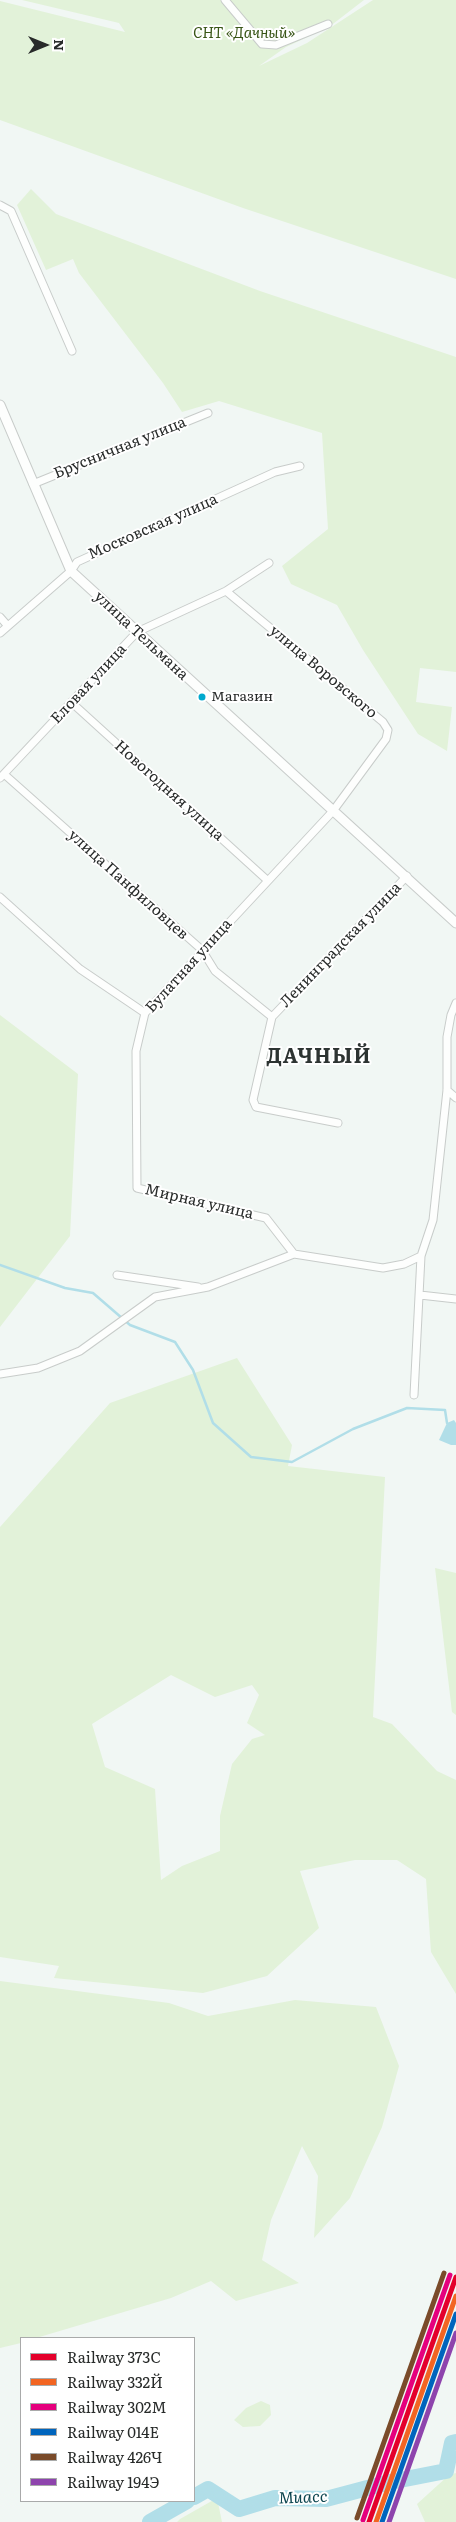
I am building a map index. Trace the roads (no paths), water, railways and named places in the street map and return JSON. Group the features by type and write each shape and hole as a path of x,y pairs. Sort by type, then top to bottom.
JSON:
{"street":[{"path":"225,0 262,44 276,45 328,24"},
{"path":"0,205 11,211 72,351"},
{"name":"улица Тельмана","path":"0,405 71,571 456,922"},
{"name":"Брусничная улица","path":"33,484 208,413"},
{"name":"Московская улица","path":"0,633 71,571 78,562 109,546 275,472 300,466"},
{"name":"Еловая улица","path":"2,776 137,632 226,591 269,563"},
{"name":"улица Воровского","path":"226,591 383,722 388,730 386,739 333,811"},
{"path":"0,617 7,625"},
{"name":"Новогодняя улица","path":"71,702 267,880"},
{"name":"улица Панфиловцев","path":"2,776 202,950 216,971 272,1017"},
{"name":"Булатная улица","path":"137,1188 136,1051 145,1012 333,811"},
{"name":"Ленинградская улица","path":"338,1123 256,1107 253,1100 272,1017 407,876"},
{"path":"0,897 80,969 145,1012"},
{"path":"414,1395 421,1256 433,1220 447,1090 447,1037 451,1015 456,1003"},
{"path":"447,1090 456,1098"},
{"name":"Мирная улица","path":"137,1188 266,1218 294,1254"},
{"path":"0,1374 38,1368 80,1351 155,1297 208,1287 294,1254 383,1268 404,1264 421,1256"},
{"path":"117,1275 166,1284 208,1287"},
{"path":"420,1295 456,1299"}],"water":[{"path":"454,1420 456,1423 456,1445 451,1445 439,1440 447,1423"}],"waterway":[{"path":"0,1265 65,1288 93,1293 130,1325 175,1342 193,1370 213,1423 251,1457 292,1462 353,1429 407,1408 445,1410 447,1423"},
{"name":"Миасс","path":"195,2496 208,2489 239,2509 275,2498 326,2499 390,2482 446,2471 452,2443 456,2442"},
{"name":"Миасс","path":"150,2522 185,2502"}],"rail line":[{"name":"426Ч","path":"357,2518 444,2273"},
{"name":"302М","path":"363,2520 450,2275"},
{"name":"373C","path":"369,2522 456,2277"},
{"name":"332Й","path":"376,2522 456,2296"},
{"name":"014Е","path":"382,2522 456,2314"},
{"name":"194Э","path":"389,2522 456,2333"}],"place":[{"name":"Магазин","path":"202,697"}],"district":[{"name":"ДАЧНЫЙ","path":"319,1057"}],"park label":[{"name":"СНТ «Дачный»","path":"244,34"}]}
